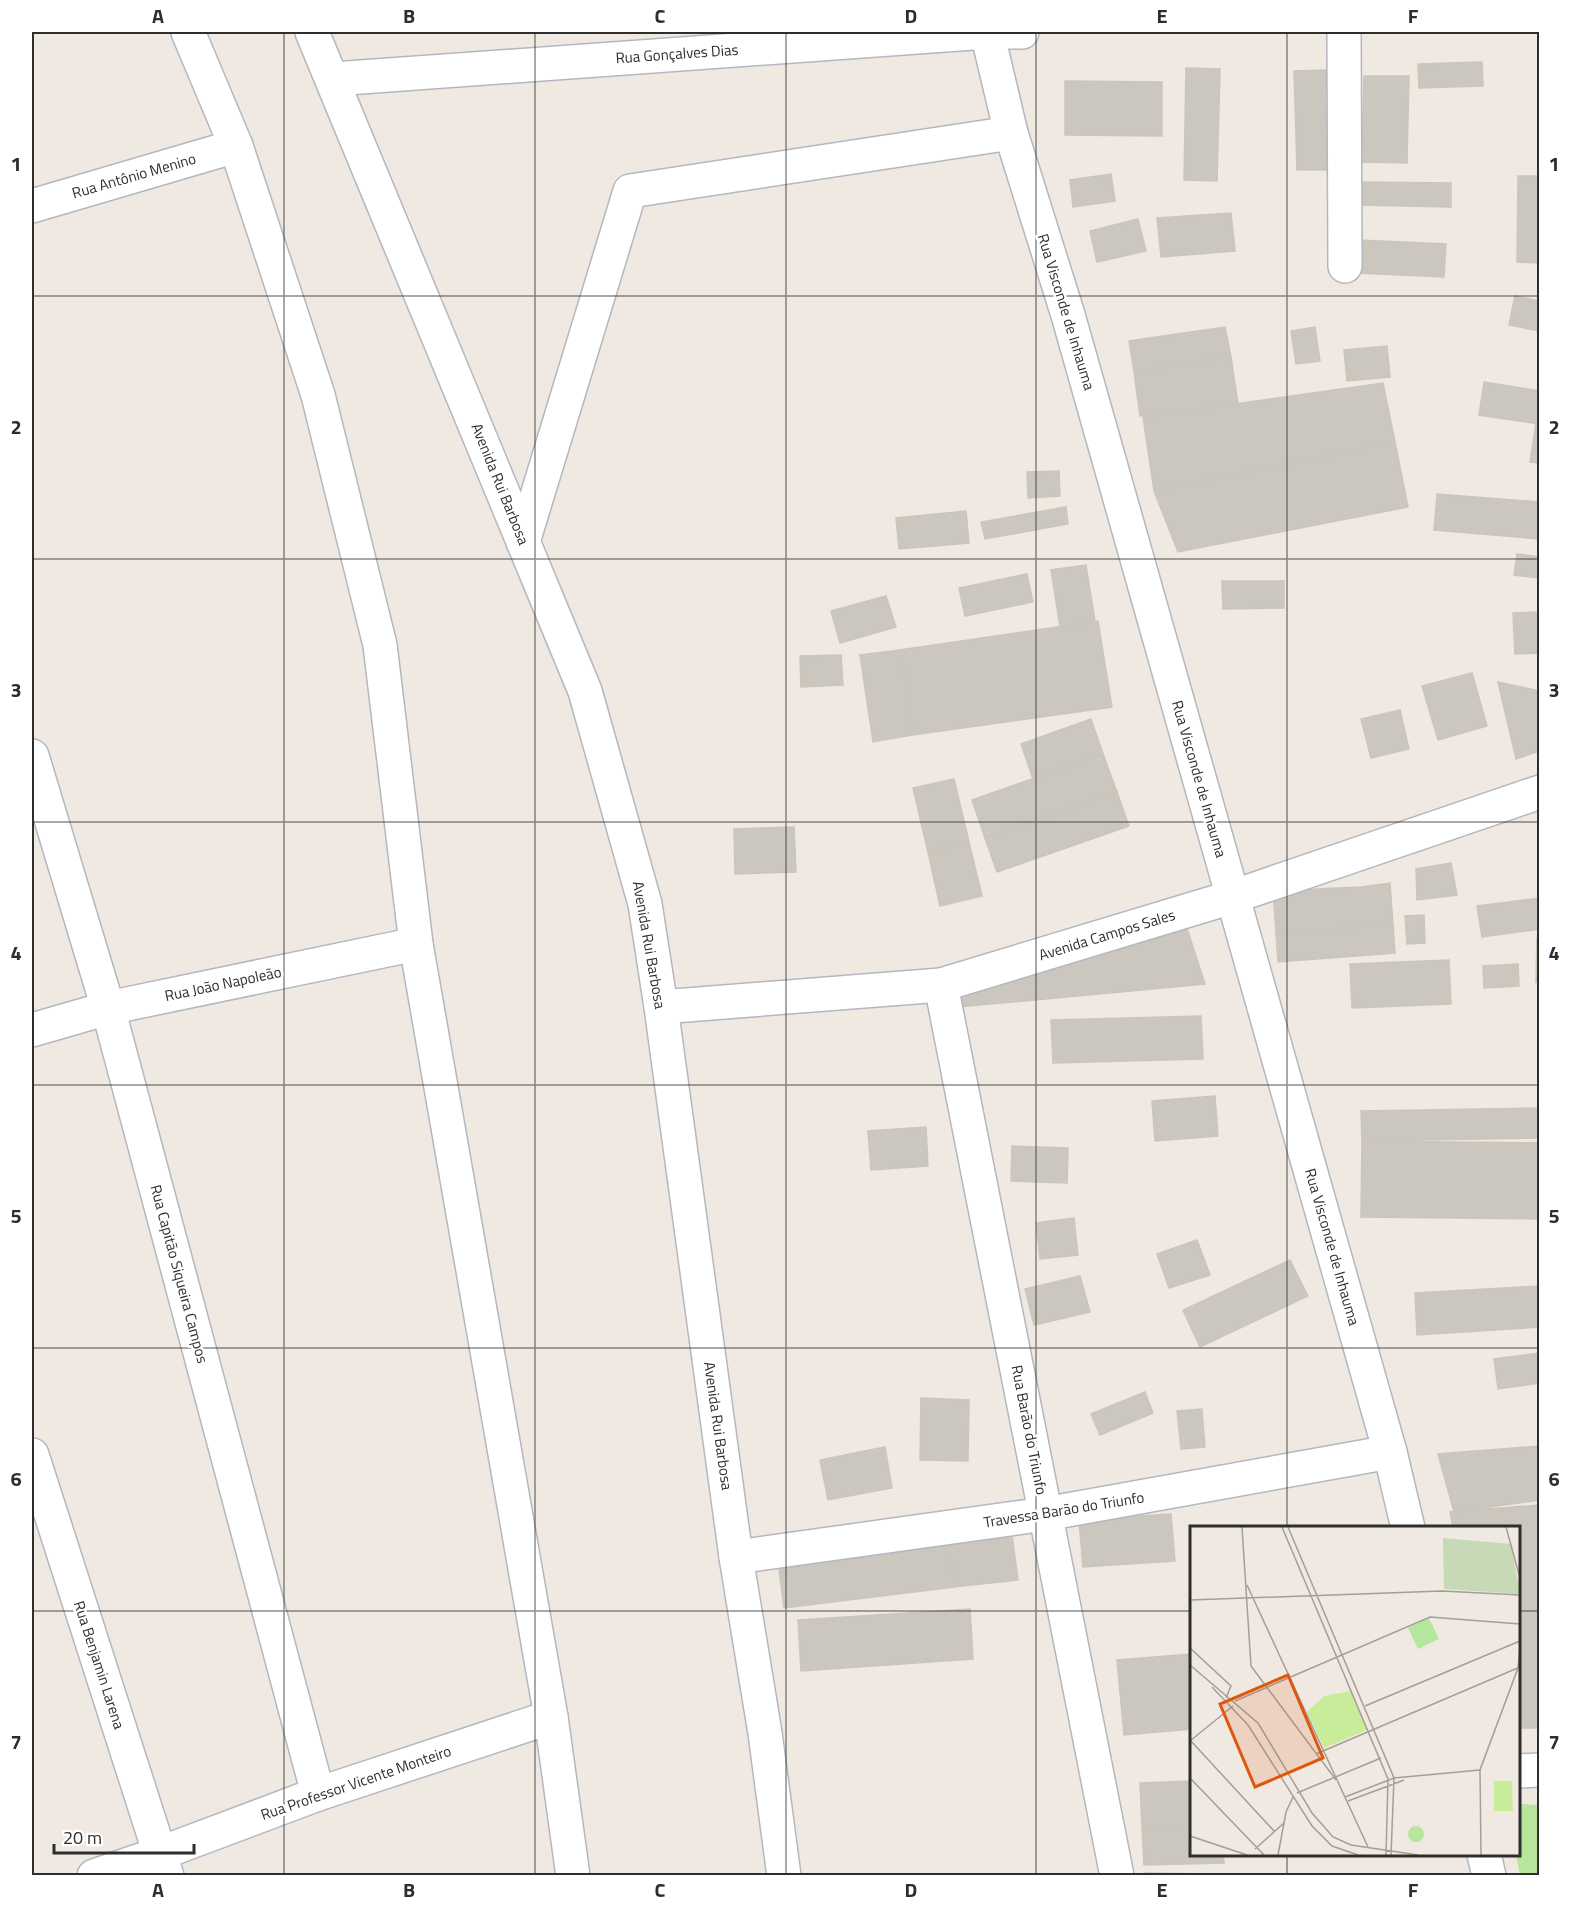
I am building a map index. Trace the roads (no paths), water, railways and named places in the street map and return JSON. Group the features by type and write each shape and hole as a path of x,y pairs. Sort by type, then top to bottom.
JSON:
{"street":[{"path":"188,32 236,146 318,395 380,645 416,944 550,1717 573,1875"},
{"name":"Avenida Rui Barbosa","path":"312,32 585,691 645,904 736,1557 765,1734 784,1875"},
{"name":"Rua Gonçalves Dias","path":"333,79 987,32 1022,32"},
{"name":"Rua Visconde de Inhauma","path":"987,32 1011,133 1071,327 1390,1452 1407,1526"},
{"path":"1344,32 1346,266"},
{"path":"524,542 630,191 1011,133"},
{"name":"Rua Antônio Menino","path":"32,206 236,146"},
{"name":"Rua Capitão Siqueira Campos","path":"32,756 108,1008 318,1794"},
{"name":"Avenida Campos Sales","path":"661,1007 941,985 1232,897 1539,792"},
{"name":"Rua João Napoleão","path":"32,1030 108,1008 416,944"},
{"name":"Rua Barão do Triunfo","path":"941,985 1117,1875"},
{"name":"Travessa Barão do Triunfo","path":"736,1557 1046,1514 1390,1452"},
{"name":"Rua Benjamin Larena","path":"32,1455 43,1534 164,1864"},
{"name":"Rua Professor Vicente Monteiro","path":"94,1875 164,1864 318,1794 550,1717"},
{"path":"1520,1771 1539,1770"},
{"path":"1484,1856 1489,1875"}]}
